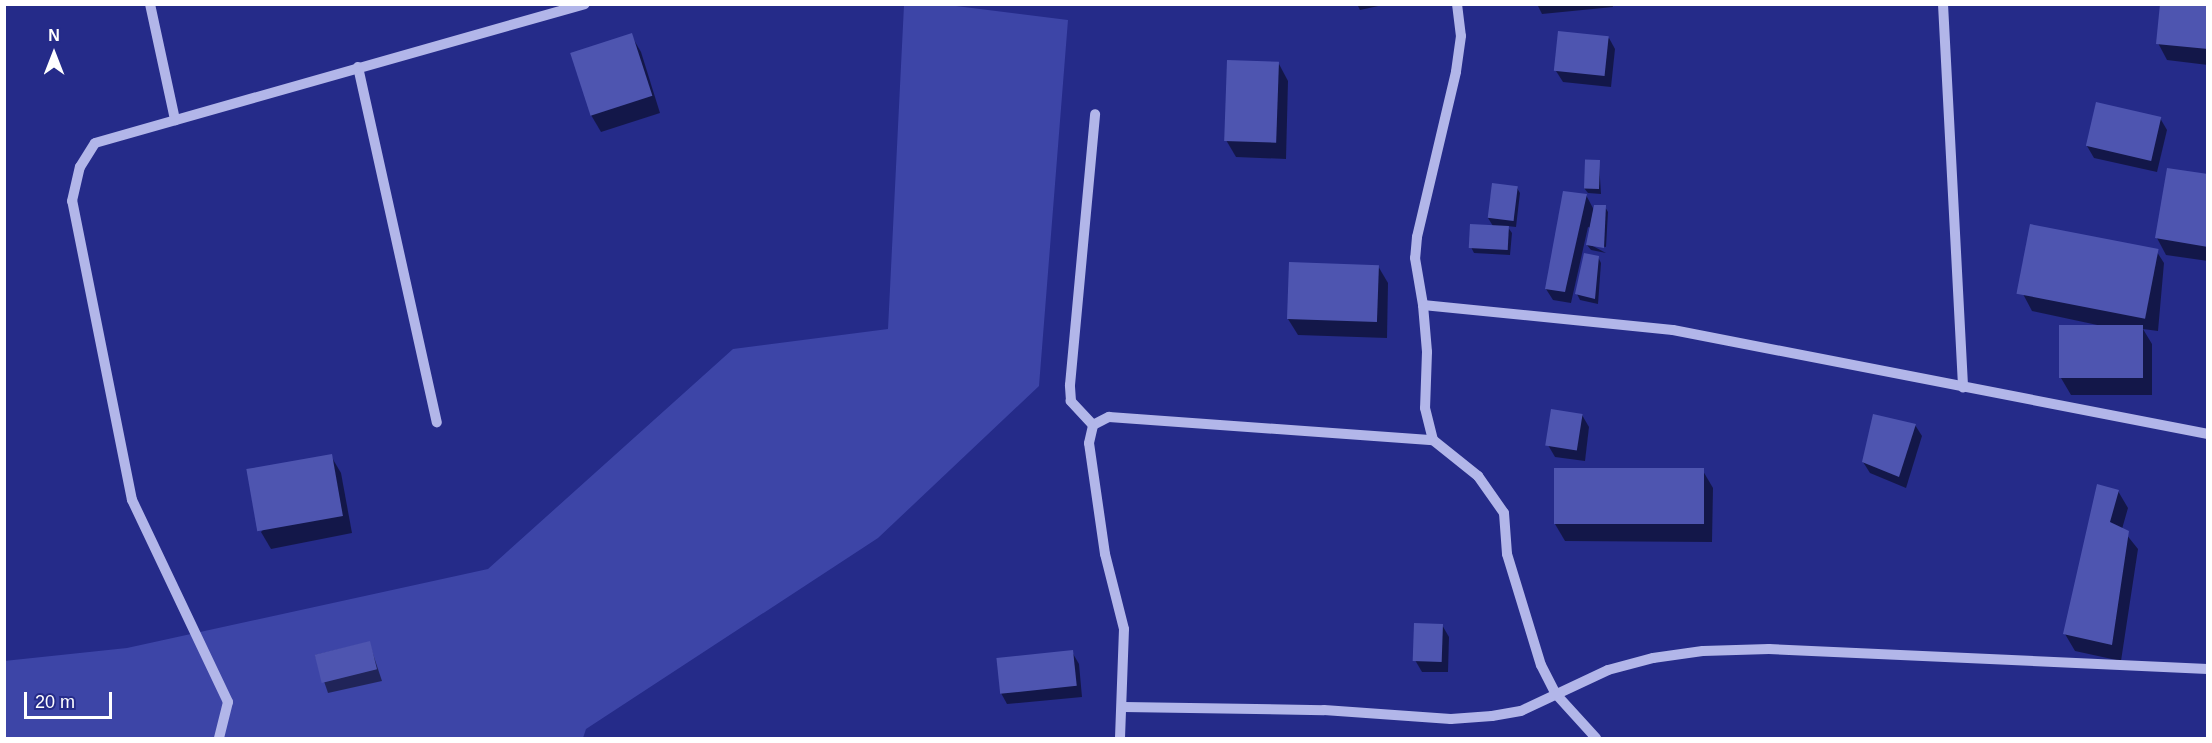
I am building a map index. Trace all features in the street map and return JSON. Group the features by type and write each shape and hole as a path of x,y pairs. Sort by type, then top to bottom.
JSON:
{"street":[{"path":"150,4 175,120"},
{"path":"219,738 228,702 132,500 72,201 80,167 94,143 562,8 585,4"},
{"path":"1433,440 1425,408 1427,352 1423,305 1415,258 1417,237 1456,72 1461,36 1457,4"},
{"path":"1943,4 1964,387"},
{"path":"358,67 437,422"},
{"path":"1093,425 1071,401 1070,385 1095,114"},
{"path":"1423,305 1673,330 2208,434"},
{"path":"1120,738 1124,707 1124,629 1105,554 1089,443 1093,425 1108,417 1433,440 1478,476 1504,513 1507,554 1541,665 1555,693 1596,738"},
{"path":"1124,707 1324,710 1451,719 1521,711 1608,670 1653,658 1714,651 1768,649 2208,669"}],"shaded area":[{"path":"904,5 948,5 1068,20 1039,386 878,538 586,729 583,738 5,738 4,661 127,648 488,569 733,349 888,329"}],"building":[{"path":"2160,4 2208,4 2208,49 2156,44"},
{"path":"1558,31 1609,36 1605,76 1554,71"},
{"path":"632,33 652,96 591,116 570,53"},
{"path":"1227,60 1279,62 1276,143 1224,141"},
{"path":"2096,102 2161,117 2151,161 2086,146"},
{"path":"1585,159 1600,160 1599,189 1584,188"},
{"path":"2167,168 2208,174 2208,247 2155,238"},
{"path":"1492,183 1518,186 1514,221 1488,218"},
{"path":"1563,191 1587,194 1565,292 1545,289"},
{"path":"1594,205 1606,205 1604,248 1586,245"},
{"path":"1470,224 1509,226 1508,250 1469,248"},
{"path":"2030,224 2159,249 2145,319 2016,294"},
{"path":"1584,253 1599,256 1595,299 1575,294"},
{"path":"1289,262 1379,265 1377,322 1287,319"},
{"path":"2059,325 2143,325 2143,378 2059,378"},
{"path":"1551,409 1583,414 1577,451 1545,446"},
{"path":"1873,414 1916,424 1899,477 1862,462"},
{"path":"332,454 343,516 257,531 246,469"},
{"path":"1554,468 1704,468 1704,524 1554,524"},
{"path":"2097,484 2119,490 2110,522 2129,531 2112,645 2063,634"},
{"path":"1414,623 1443,624 1442,662 1413,661"},
{"path":"370,641 377,669 322,683 315,655"},
{"path":"1073,650 1077,686 1000,694 996,658"}]}
